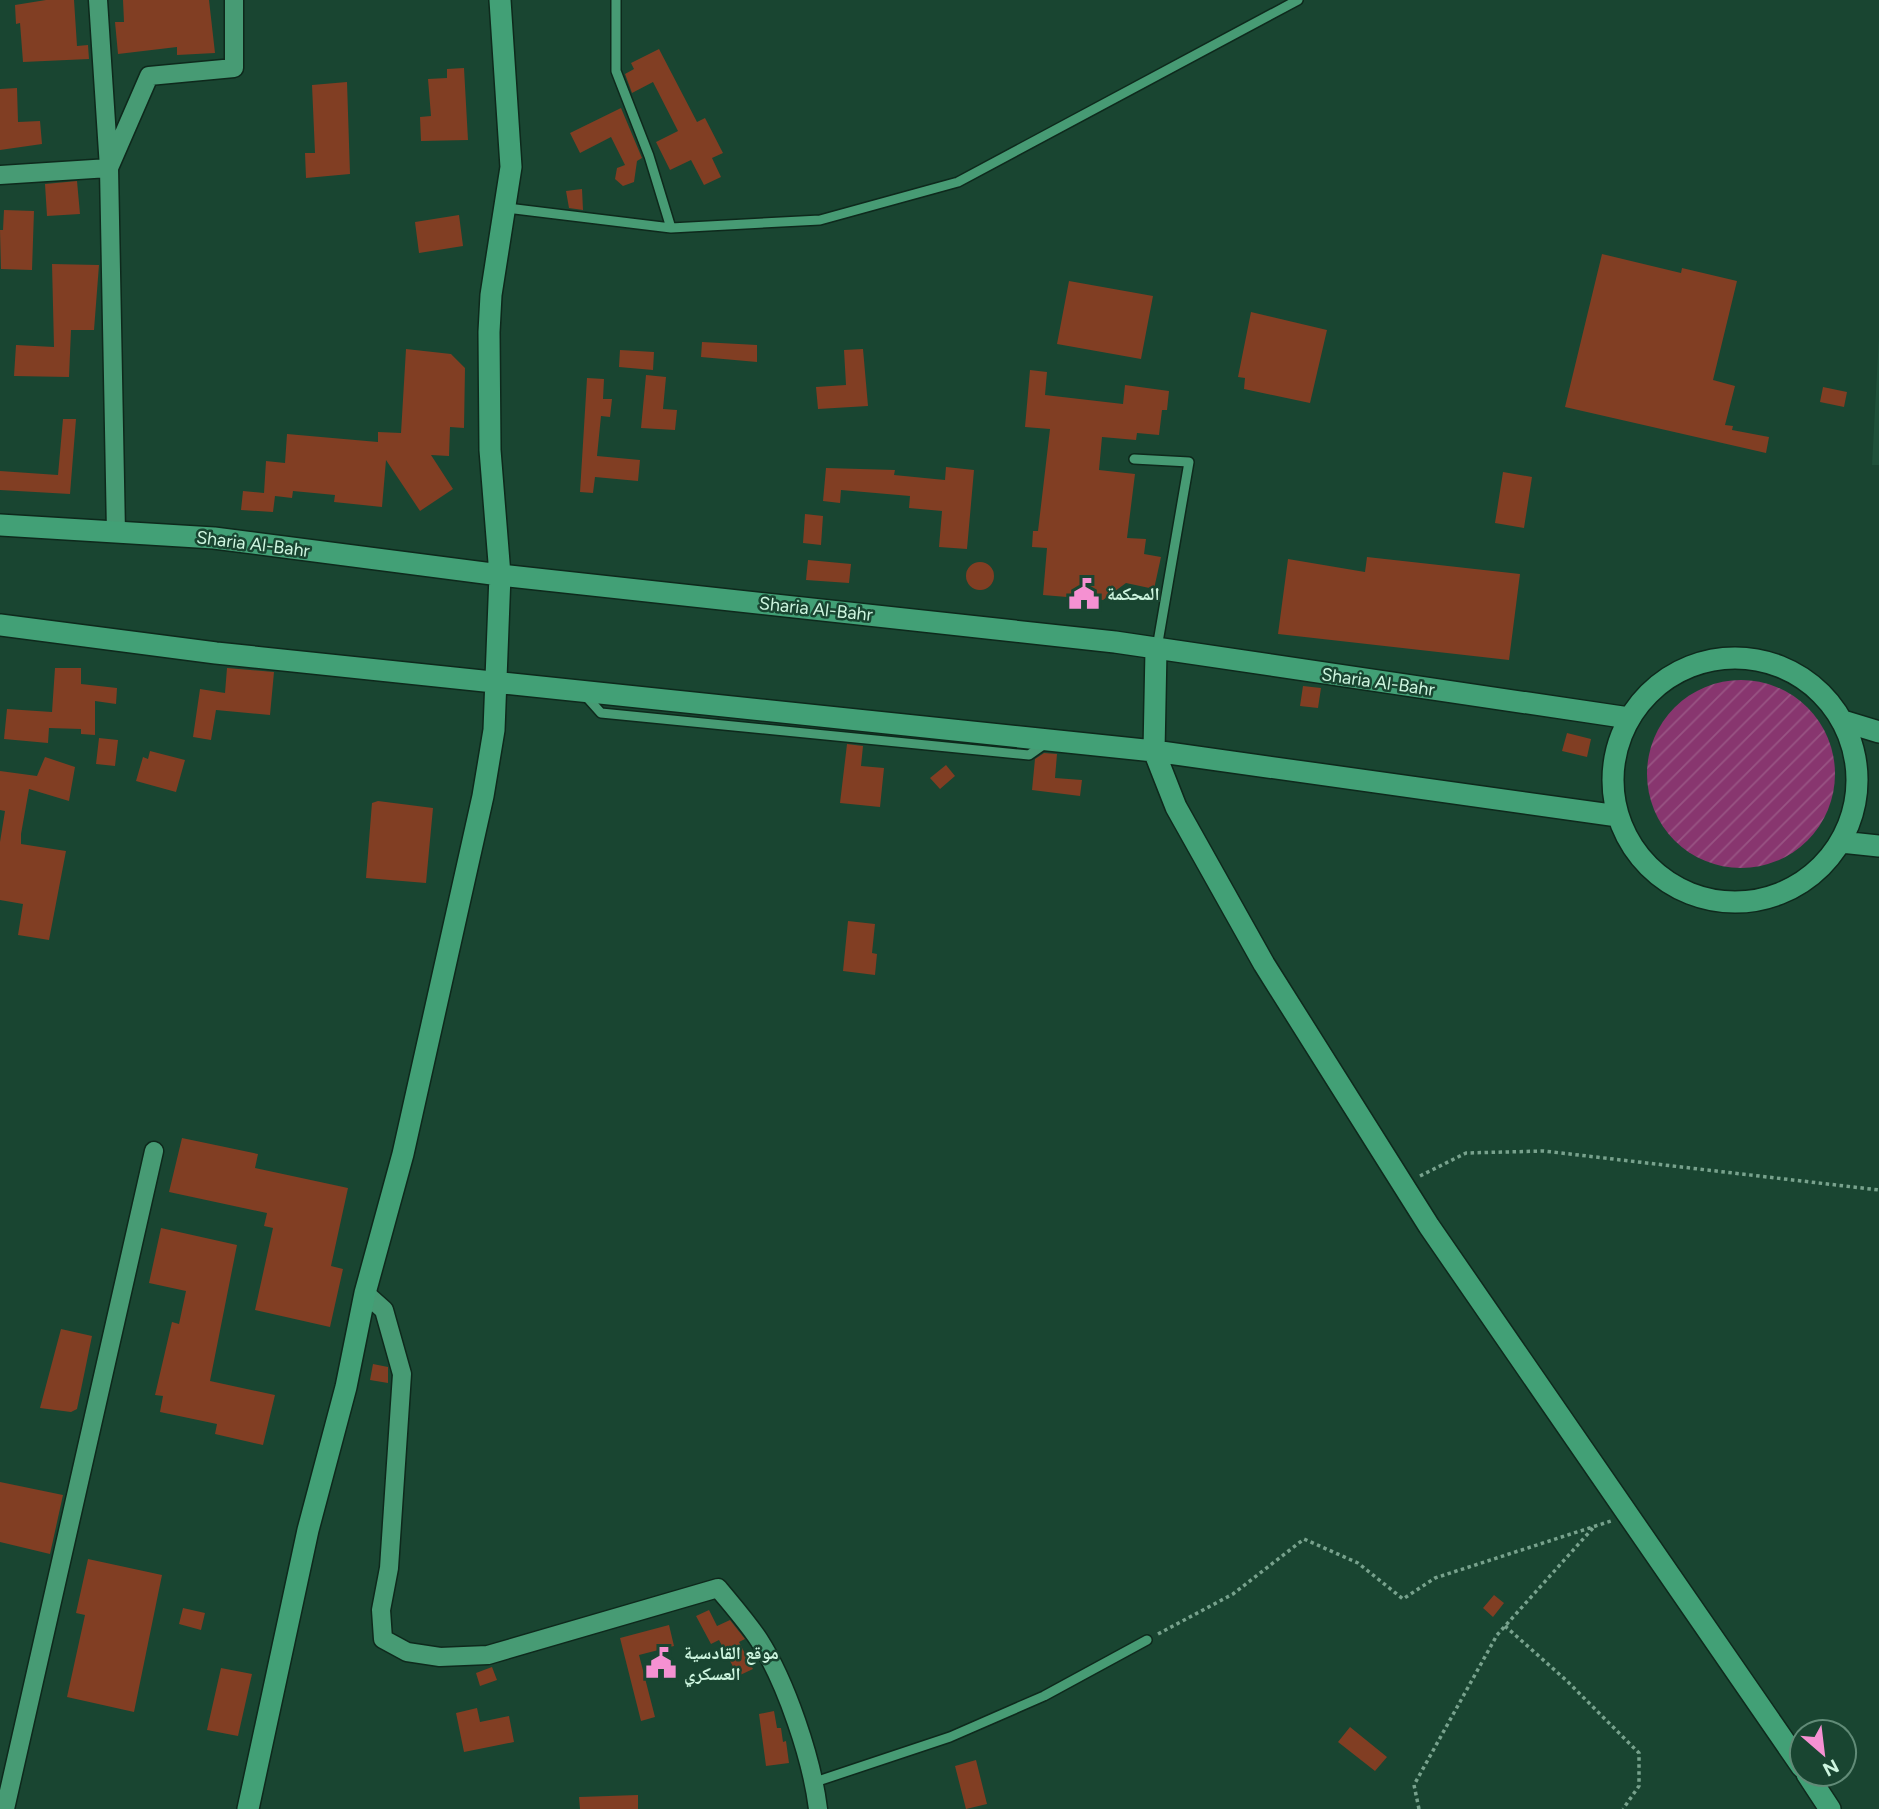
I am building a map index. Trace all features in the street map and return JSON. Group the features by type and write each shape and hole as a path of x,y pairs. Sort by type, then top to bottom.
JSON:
{"main road":[{"path":"248,1809 308,1530 346,1387 365,1293 403,1154 483,796 494,730 500,575 490,450 489,331 491,295 507,208 511,167 499,0"},
{"name":"Sharia Al-Bahr","path":"0,525 214,538 500,575 1115,642 1629,718"},
{"path":"0,625 216,653 1154,751 1618,816"},
{"path":"1156,650 1154,751 1176,807 1257,952 1403,1185 1788,1746"},
{"path":"1719,659 1756,659 1791,670 1821,692 1843,721 1857,761 1856,803 1841,842 1815,873 1780,894 1741,902 1700,898 1664,880 1635,852 1618,816 1614,772 1616,749 1629,718 1653,690 1684,669 1719,659"},
{"path":"1843,721 1879,732"},
{"path":"1841,842 1879,846"},
{"path":"1816,1788 1830,1809"}],"street":[{"path":"98,0 109,168 117,533"},
{"path":"109,168 149,76 234,68 234,0"},
{"path":"0,175 109,168"},
{"path":"5,1809 154,1151"},
{"path":"365,1293 384,1310 402,1374 388,1568 381,1610 383,1639 407,1651 440,1657 488,1655 718,1588 758,1638 776,1670 815,1782 818,1809"}],"lane":[{"path":"616,0 616,71 649,156 671,228"},
{"path":"507,208 671,228 820,220 958,182 1298,0"},
{"path":"1135,459 1189,462 1156,650"},
{"path":"815,1782 950,1737 1044,1696 1147,1640"}],"path":[{"path":"1403,1185 1466,1153 1544,1151 1879,1190"},
{"path":"1147,1640 1233,1594 1304,1539 1358,1563 1402,1599 1435,1578 1629,1516"},
{"path":"1419,1809 1414,1785 1442,1730 1505,1626 1594,1526"},
{"path":"1505,1626 1567,1681 1639,1753 1639,1786 1623,1809"}],"shaded area":[{"path":"1879,336 1879,465 1872,465"},
{"path":"1741,680 1777,687 1807,708 1828,738 1835,774 1828,810 1807,840 1777,861 1741,868 1705,861 1675,840 1654,810 1647,774 1654,738 1675,708 1705,687"}],"building":[{"path":"46,0 74,0 77,46 88,45 89,59 23,62 20,23 16,24 15,5"},
{"path":"123,0 209,0 215,53 177,55 177,47 118,54 115,22 124,22"},
{"path":"659,49 697,122 705,118 723,153 712,158 721,177 704,185 691,160 670,170 656,142 678,131 653,82 632,93 625,74 634,69 631,63"},
{"path":"464,68 468,140 421,141 420,117 431,116 428,79 447,78 447,69"},
{"path":"347,82 350,174 306,178 305,153 315,153 312,85"},
{"path":"17,88 18,122 40,121 42,144 0,150 0,89"},
{"path":"621,108 642,158 637,161 634,182 623,186 615,179 617,168 625,165 611,137 580,153 570,133"},
{"path":"77,181 80,214 47,216 45,184"},
{"path":"582,189 583,210 569,208 566,191"},
{"path":"4,210 34,211 32,270 1,269 0,230 3,230"},
{"path":"459,215 463,246 419,253 415,222"},
{"path":"1602,254 1681,273 1682,268 1737,281 1713,380 1735,386 1725,425 1733,426 1732,430 1769,437 1766,453 1565,407"},
{"path":"52,264 99,265 94,330 71,330 69,377 14,376 16,345 54,347"},
{"path":"1069,281 1153,296 1141,359 1057,344"},
{"path":"1251,312 1327,330 1310,403 1244,389 1245,378 1238,377"},
{"path":"702,342 757,345 757,362 701,357"},
{"path":"406,349 451,354 465,368 464,428 450,427 449,456 431,455 453,489 420,511 386,460 382,507 334,502 335,495 293,491 292,498 275,496 273,512 241,510 243,491 264,493 266,461 285,463 287,434 378,442 378,432 401,433"},
{"path":"863,349 868,406 818,409 816,387 846,385 844,350"},
{"path":"620,350 654,352 653,370 619,367"},
{"path":"1030,370 1047,372 1045,395 1123,404 1125,385 1169,391 1167,410 1162,410 1159,435 1137,433 1136,440 1102,437 1099,470 1135,474 1127,538 1146,539 1144,554 1161,557 1154,589 1126,583 1103,600 1043,595 1047,548 1032,547 1033,531 1038,531 1050,429 1025,427"},
{"path":"646,375 666,377 663,409 677,410 675,430 641,428"},
{"path":"587,378 604,379 603,399 612,399 610,417 601,416 597,456 640,460 638,481 595,477 593,493 580,492"},
{"path":"1823,387 1847,392 1844,407 1820,402"},
{"path":"63,419 76,419 70,494 0,490 0,471 58,475"},
{"path":"946,467 974,470 967,549 939,547 942,511 909,508 910,496 841,490 840,503 823,501 826,468 895,470 894,475 945,480"},
{"path":"1503,472 1532,477 1524,528 1495,523"},
{"path":"805,514 823,516 821,545 803,543"},
{"path":"1367,557 1520,574 1509,660 1278,634 1288,559 1365,572"},
{"path":"808,560 851,564 849,583 806,580"},
{"path":"980,562 990,566 994,576 990,586 980,590 970,586 966,576 970,566"},
{"path":"55,668 81,668 81,684 117,688 116,704 95,701 95,735 81,734 81,729 49,728 48,743 4,739 7,709 52,712"},
{"path":"227,668 274,672 270,715 216,710 211,740 193,737 200,689 225,693"},
{"path":"1303,686 1321,688 1318,708 1300,706"},
{"path":"1567,733 1591,739 1587,757 1562,751"},
{"path":"99,738 118,740 115,766 96,764"},
{"path":"847,744 863,746 861,766 884,768 880,807 840,803"},
{"path":"150,751 185,760 176,792 136,781 143,757 148,759"},
{"path":"1044,753 1057,754 1055,778 1082,780 1080,796 1032,790 1035,759"},
{"path":"45,757 75,767 69,801 29,789 21,834 21,844 66,851 49,940 18,935 23,904 0,900 0,842 5,811 0,810 0,771 37,776"},
{"path":"946,765 955,776 940,789 930,778"},
{"path":"378,801 433,808 426,883 366,878 372,803"},
{"path":"848,921 875,924 872,953 877,954 875,975 843,971"},
{"path":"182,1138 258,1154 255,1168 348,1188 331,1266 343,1269 330,1327 255,1310 273,1228 264,1226 267,1213 169,1192"},
{"path":"161,1228 237,1245 210,1381 275,1395 263,1445 215,1434 217,1424 160,1412 163,1396 155,1395 172,1322 179,1324 186,1291 149,1283"},
{"path":"61,1329 92,1336 77,1409 71,1412 40,1408"},
{"path":"373,1364 388,1367 388,1383 370,1380"},
{"path":"0,1482 63,1495 50,1554 0,1542"},
{"path":"88,1559 162,1575 134,1712 67,1697 85,1615 76,1613"},
{"path":"1494,1595 1504,1603 1493,1617 1483,1608"},
{"path":"183,1608 205,1613 201,1630 179,1624"},
{"path":"709,1610 717,1626 730,1620 745,1639 739,1642 753,1669 738,1676 719,1640 711,1644 696,1616"},
{"path":"669,1625 674,1646 639,1655 655,1717 641,1721 620,1638"},
{"path":"492,1667 497,1680 480,1686 476,1673"},
{"path":"221,1668 252,1674 238,1736 207,1730"},
{"path":"477,1708 480,1722 509,1716 514,1742 464,1752 456,1713"},
{"path":"774,1711 777,1728 781,1728 783,1742 786,1741 789,1763 766,1766 759,1714"},
{"path":"1350,1727 1387,1757 1375,1771 1338,1742"},
{"path":"976,1760 987,1804 966,1809 955,1766"},
{"path":"638,1795 638,1809 580,1809 579,1797"}],"place":[{"name":"المحكمة","path":"1084,594"},
{"name":"موقع القادسية العسكري","path":"661,1663"}]}
